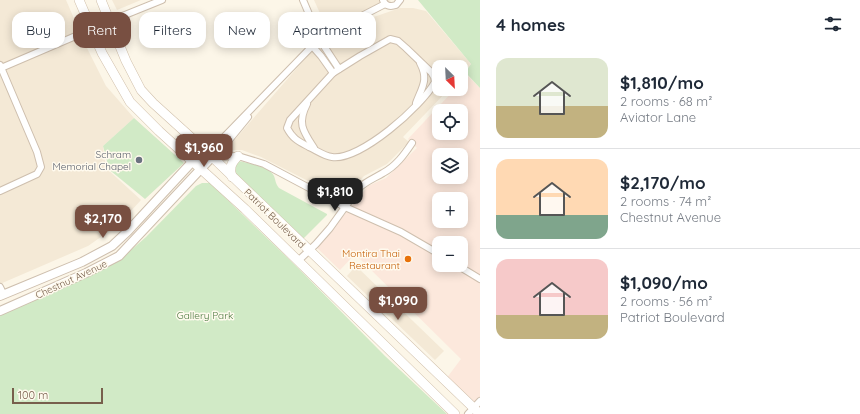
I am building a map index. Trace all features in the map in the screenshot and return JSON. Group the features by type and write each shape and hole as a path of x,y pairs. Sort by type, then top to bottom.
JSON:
{"main road":[{"name":"Patriot Boulevard","path":"79,0 84,12"},
{"name":"Patriot Boulevard","path":"101,0 106,12"},
{"name":"Patriot Boulevard","path":"100,48 130,102 192,162 245,209 455,414"},
{"name":"Patriot Boulevard","path":"121,48 141,90 153,103 209,154 308,251 477,411"},
{"path":"232,177 230,171 231,165 238,156"}],"street":[{"path":"131,13 162,0"},
{"path":"303,0 308,12"},
{"name":"Chestnut Avenue","path":"366,12 384,2 393,6 398,4 400,0"},
{"path":"0,191 37,174 41,167 37,152 1,66 73,37"},
{"path":"390,39 398,41 419,60 434,77 435,82 432,88 395,126 381,137 351,153 344,156 332,157 298,141 292,136 287,128 290,120 333,73 390,39"},
{"name":"Chestnut Avenue","path":"0,311 86,273 119,256 200,169 209,154 222,139 312,48"},
{"path":"314,48 333,73"},
{"path":"325,48 339,69"},
{"path":"414,106 425,83 423,68 419,60"},
{"path":"308,100 301,123 304,134 315,150"},
{"path":"298,261 330,228 364,183 393,167 402,158 412,143"},
{"path":"209,154 238,156 264,164 345,207 401,232 432,250"},
{"name":"Chestnut Avenue","path":"2,295 82,262 112,246 128,231 192,162 209,154"},
{"path":"468,270 479,276"},
{"path":"0,287 2,295"}],"shaded area":[{"path":"0,0 66,0 73,16 73,48 87,48 106,86 134,118 103,146 106,168 141,200 118,225 88,246 0,284"},
{"path":"112,0 141,0 117,10"},
{"path":"314,0 391,0 365,12 319,12"},
{"path":"400,8 413,8 426,11 468,60 432,60 432,96 442,96 435,104 432,104 432,107 403,137 409,142 387,164 364,176 343,198 333,195 261,157 242,150 232,150 232,143 316,48 376,48 376,16"},
{"path":"468,60 471,64 468,68"},
{"path":"468,76 480,88 480,409 446,379 461,359 355,254 340,270 317,248 368,186 386,178 417,148 408,139 432,113 432,140 468,140 468,104 441,104 448,96 468,96"},
{"path":"356,266 444,351 435,360 347,276"}],"green space":[{"path":"418,0 480,0 480,88 468,75 468,68 471,64"},
{"path":"134,118 184,163 145,199 106,167 107,161 103,146"},
{"path":"239,161 268,170 274,176 279,188 327,215 304,238 299,240 235,174 232,162"},
{"name":"Gallery Park","path":"202,183 210,183 298,268 385,356 447,414 0,414 0,313 122,258 146,237 196,186"}],"place":[{"name":"Schram Memorial Chapel","path":"139,160"},
{"name":"Montira Thai Restaurant","path":"408,259"}]}
